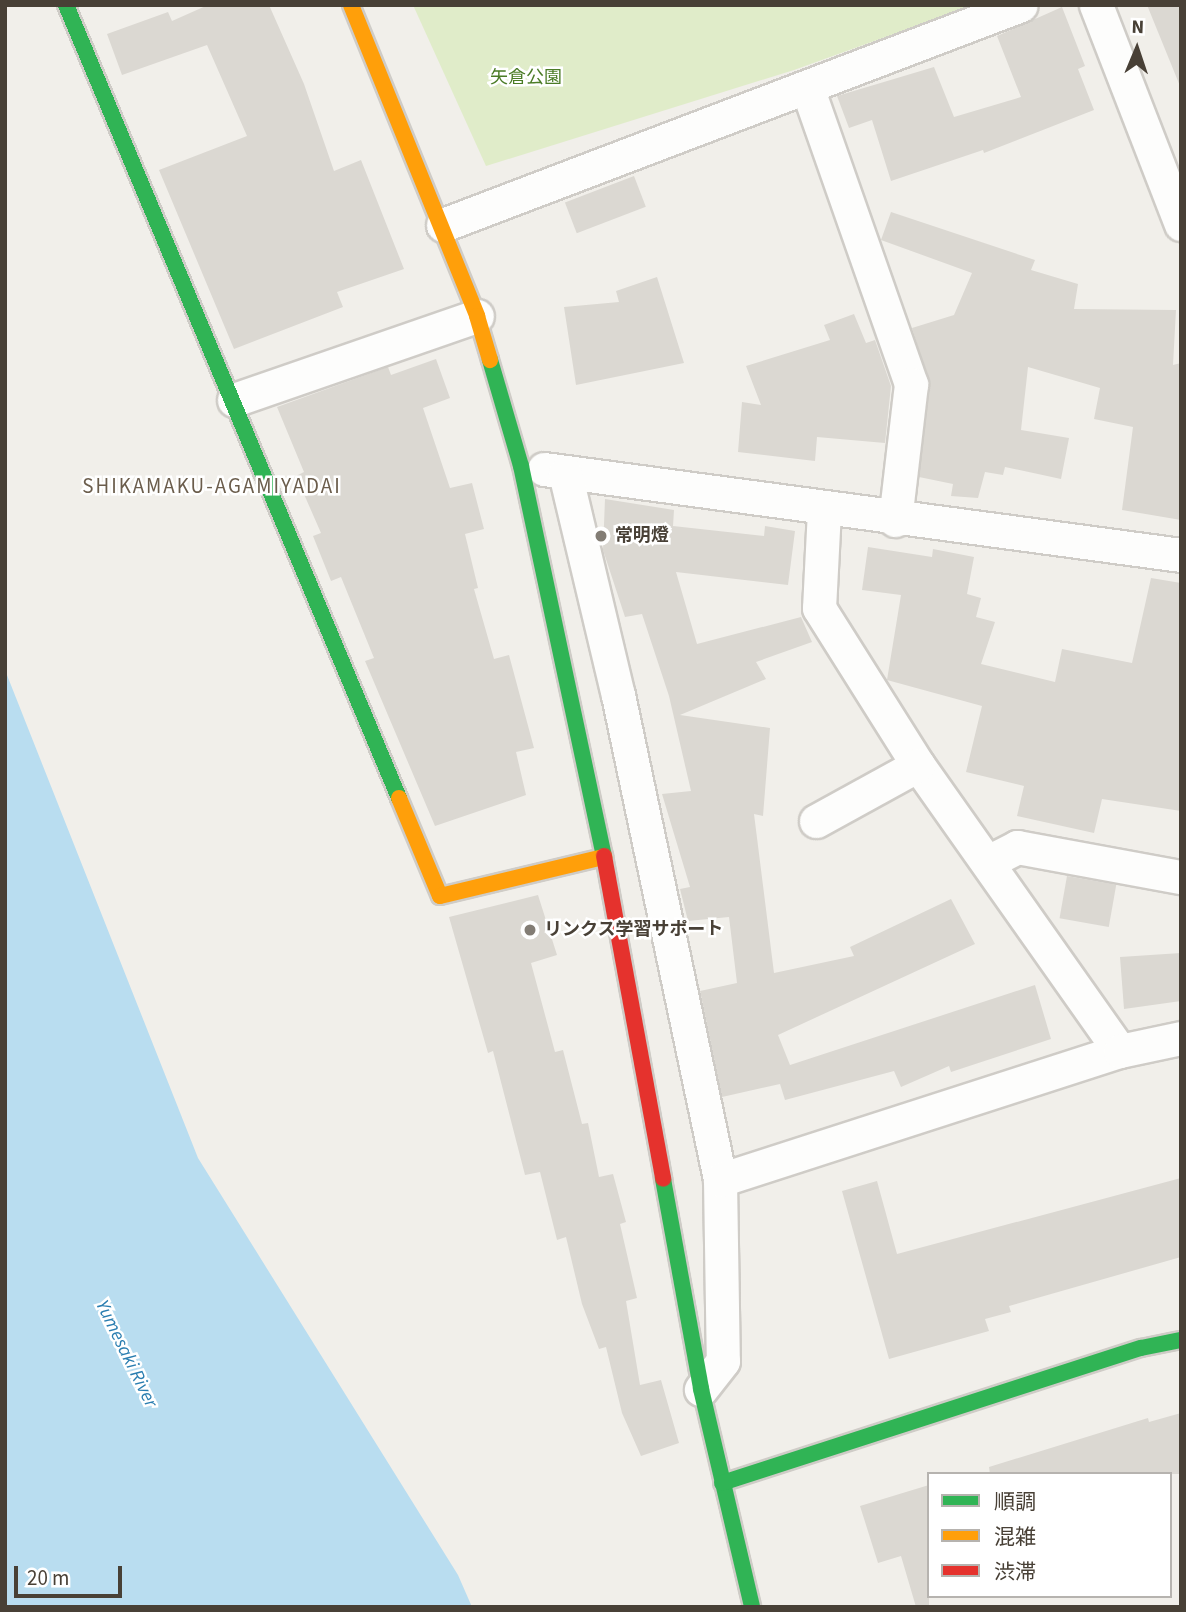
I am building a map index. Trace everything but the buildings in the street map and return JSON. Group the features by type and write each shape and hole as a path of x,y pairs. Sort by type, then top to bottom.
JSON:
{"street":[{"path":"66,5 440,896 604,857"},
{"path":"351,5 443,225 477,316 521,466 604,857 701,1389 752,1607"},
{"path":"443,225 1021,5"},
{"path":"1096,5 1181,224"},
{"path":"807,87 911,384 895,520"},
{"path":"234,400 477,316"},
{"path":"521,466 895,520 1181,555"},
{"path":"565,473 618,695 720,1180 723,1362 701,1389"},
{"path":"824,510 819,608 918,765 1120,1051"},
{"path":"816,821 918,765"},
{"path":"988,862 1017,847 1181,877"},
{"path":"720,1180 1120,1051 1181,1038"},
{"path":"722,1483 1142,1348 1181,1340"}],"green space":[{"name":"矢倉公園","path":"413,5 974,5 794,70 486,166"}],"water":[{"name":"Yumesaki River","path":"5,670 198,1158 458,1575 472,1607 5,1607"}],"traffic: fast":[{"path":"66,5 399,798"},
{"path":"490,360 521,466 604,856"},
{"path":"663,1179 701,1389 752,1607"},
{"path":"722,1483 1141,1348 1181,1340"}],"traffic: slow":[{"path":"351,5 477,316 490,360"},
{"path":"399,798 440,896 604,857"}],"traffic: jam":[{"path":"604,856 663,1179"}],"place":[{"name":"常明燈","path":"601,536"},
{"name":"リンクス学習サポート","path":"530,930"}],"district":[{"name":"SHIKAMAKU-AGAMIYADAI","path":"212,486"}]}
